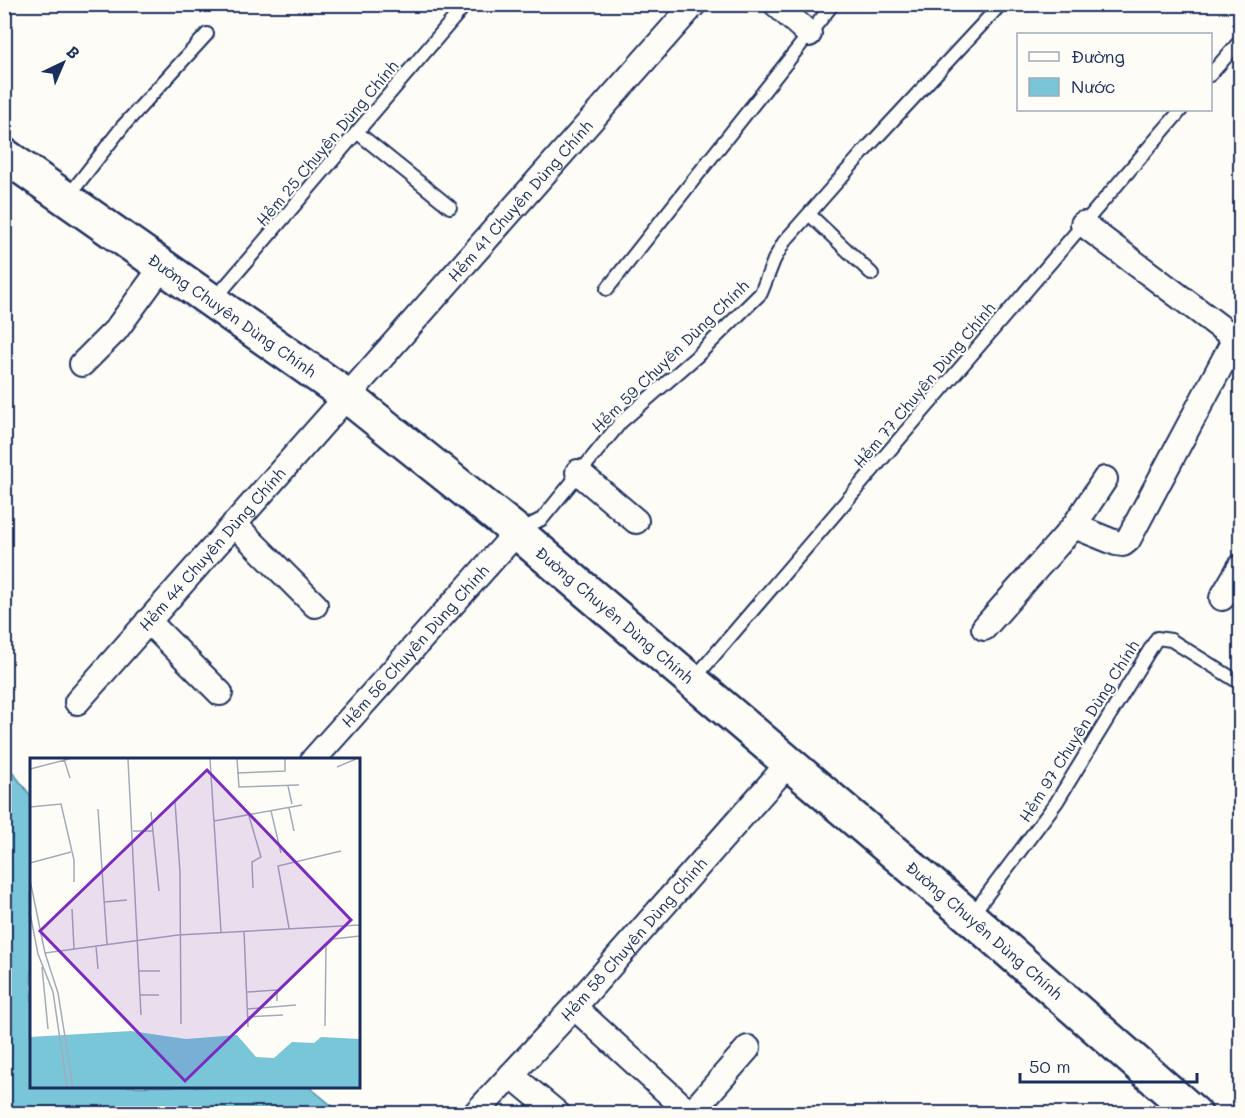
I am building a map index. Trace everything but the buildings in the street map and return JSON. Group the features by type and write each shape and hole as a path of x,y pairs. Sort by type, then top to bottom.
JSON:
{"street":[{"name":"Hẻm 41 Chuyên Dùng Chính","path":"347,396 694,4"},
{"path":"776,4 809,34"},
{"name":"Đường Chuyên Dùng Chính","path":"4,155 347,396 517,532 970,917 1195,1113"},
{"path":"1074,526 1116,543 1123,544 1128,540 1238,340 1083,224"},
{"path":"82,364 116,330 162,267"},
{"name":"Hẻm 44 Chuyên Dùng Chính","path":"77,702 347,396"},
{"path":"578,472 636,521"},
{"path":"984,628 1074,526 1105,479"},
{"path":"234,524 315,605"},
{"name":"Hẻm 56 Chuyên Dùng Chính","path":"313,758 517,532"},
{"path":"1222,598 1240,567"},
{"path":"148,621 220,693"},
{"name":"Hẻm 58 Chuyên Dùng Chính","path":"482,1111 511,1075 574,1007 788,764"},
{"path":"574,1007 691,1113 748,1048"},
{"path":"511,1075 558,1113"}],"lane":[{"name":"Hẻm 25 Chuyên Dùng Chính","path":"212,302 466,4"},
{"path":"607,289 833,4"},
{"name":"Hẻm 59 Chuyên Dùng Chính","path":"517,532 542,519 621,422 696,357 761,293 784,242 1001,4"},
{"path":"66,200 123,126 207,34"},
{"path":"1212,73 1240,40"},
{"name":"Hẻm 77 Chuyên Dùng Chính","path":"693,681 1180,111"},
{"path":"358,133 450,207"},
{"path":"809,214 872,274"},
{"name":"Hẻm 97 Chuyên Dùng Chính","path":"970,917 1056,803 1156,639 1162,637 1171,640 1240,683"}],"water":[{"path":"4,761 30,795 30,1088 310,1088 341,1113 5,1113"}]}
